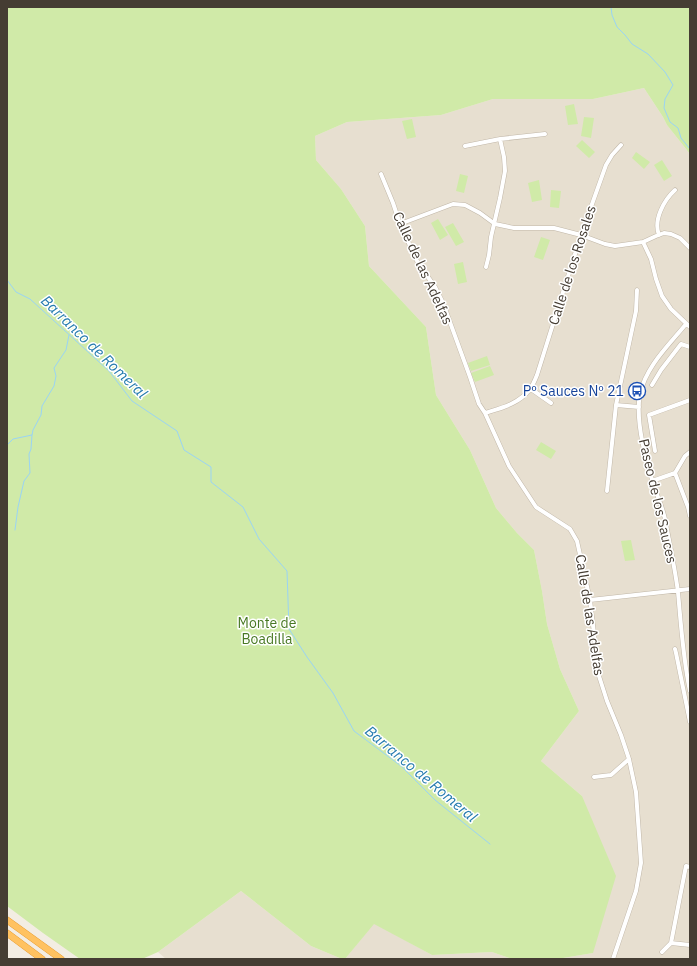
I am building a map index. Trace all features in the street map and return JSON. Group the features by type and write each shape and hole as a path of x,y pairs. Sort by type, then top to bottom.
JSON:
{"highway":[{"path":"7,920 61,959"},
{"path":"7,933 42,959"}],"street":[{"path":"465,146 500,139 545,134"},
{"path":"486,267 505,171 500,139"},
{"name":"Calle de los Rosales","path":"485,413 508,406 523,397 531,389 537,375 580,235 606,165 621,145"},
{"name":"Calle de las Adelfas","path":"381,174 393,202 400,224 418,264 435,287 443,303 479,404 485,413 509,466 536,507 570,529 578,540 590,600 599,676 629,759 636,792 641,863 636,891 613,959"},
{"path":"659,235 657,226 659,217 665,203 675,190"},
{"path":"400,224 453,204 465,205 480,213 494,224 514,228 554,228 615,246 643,242 664,233 680,238 690,248"},
{"path":"643,242 651,259 662,296 671,309 688,326"},
{"path":"607,491 616,405 636,311 637,290"},
{"name":"Paseo de los Sauces","path":"688,326 652,365 641,392 639,414 643,446 652,481 666,521 678,591 684,652 690,690"},
{"path":"652,385 661,370 681,344 690,347"},
{"path":"652,365 661,370"},
{"path":"531,389 551,403"},
{"path":"639,414 649,414 690,400"},
{"path":"616,405 639,407"},
{"path":"649,414 655,451"},
{"path":"652,481 675,473 685,456 690,452"},
{"path":"675,473 690,516"},
{"path":"590,600 690,589"},
{"path":"684,652 676,651 690,721"},
{"path":"594,777 610,775 629,759"},
{"path":"662,952 671,943 686,866 690,867"},
{"path":"671,943 690,945"}],"shaded area":[{"path":"644,88 667,125 690,154 690,959 557,959 593,953 582,796 541,761 579,711 560,669 547,624 534,550 517,533 496,508 470,450 436,395 426,327 369,266 365,226 341,189 316,160 315,136 347,122 441,115 493,99 593,99"},
{"path":"241,891 311,946 342,959 166,959 158,952"},
{"path":"374,923 432,955 492,952 512,959 345,959"}],"green space":[{"name":"Monte de Boadilla","path":"7,7 690,7 690,154 667,125 644,88 593,99 493,99 441,115 347,122 315,136 316,160 341,189 365,226 369,266 426,327 436,395 470,450 496,508 517,533 534,550 547,624 560,669 579,711 541,761 582,796 616,876 593,953 557,959 512,959 492,952 432,955 374,924 345,959 342,959 311,946 241,891 158,952 142,959 80,959 7,906"},
{"path":"574,104 578,124 568,125 565,106"},
{"path":"584,117 594,118 591,138 581,136"},
{"path":"412,119 416,137 407,139 402,121"},
{"path":"582,140 595,152 589,158 576,146"},
{"path":"636,152 650,162 644,169 632,158"},
{"path":"662,160 672,176 664,181 654,165"},
{"path":"460,174 468,176 464,193 456,191"},
{"path":"539,180 542,200 532,202 528,183"},
{"path":"551,190 561,191 559,208 550,207"},
{"path":"438,219 448,235 440,240 431,223"},
{"path":"453,223 464,242 456,246 445,227"},
{"path":"541,237 550,240 543,260 534,257"},
{"path":"463,262 467,282 458,284 454,264"},
{"path":"487,356 490,365 471,371 468,363"},
{"path":"490,366 494,375 475,382 471,373"},
{"path":"541,442 556,451 551,459 536,450"},
{"path":"631,540 635,560 625,561 621,541"}],"waterway":[{"path":"611,7 612,15 617,27 632,44 648,54 665,72 673,85 665,99 664,108 670,122 678,128 681,138 690,149"},
{"name":"Barranco de Romeral","path":"7,280 16,292 30,299 109,371 132,401 177,431 184,450 211,467 211,482 243,507 259,539 287,571 289,629 333,693 354,731 401,766 435,800 490,844"},
{"path":"7,445 13,439 32,435 41,415 42,406 54,386 56,376 54,368 66,350 69,335"},
{"path":"15,530 18,507 24,481 30,473 29,454 32,435"}],"place":[{"name":"Pº Sauces Nº 21","path":"637,391"}]}
